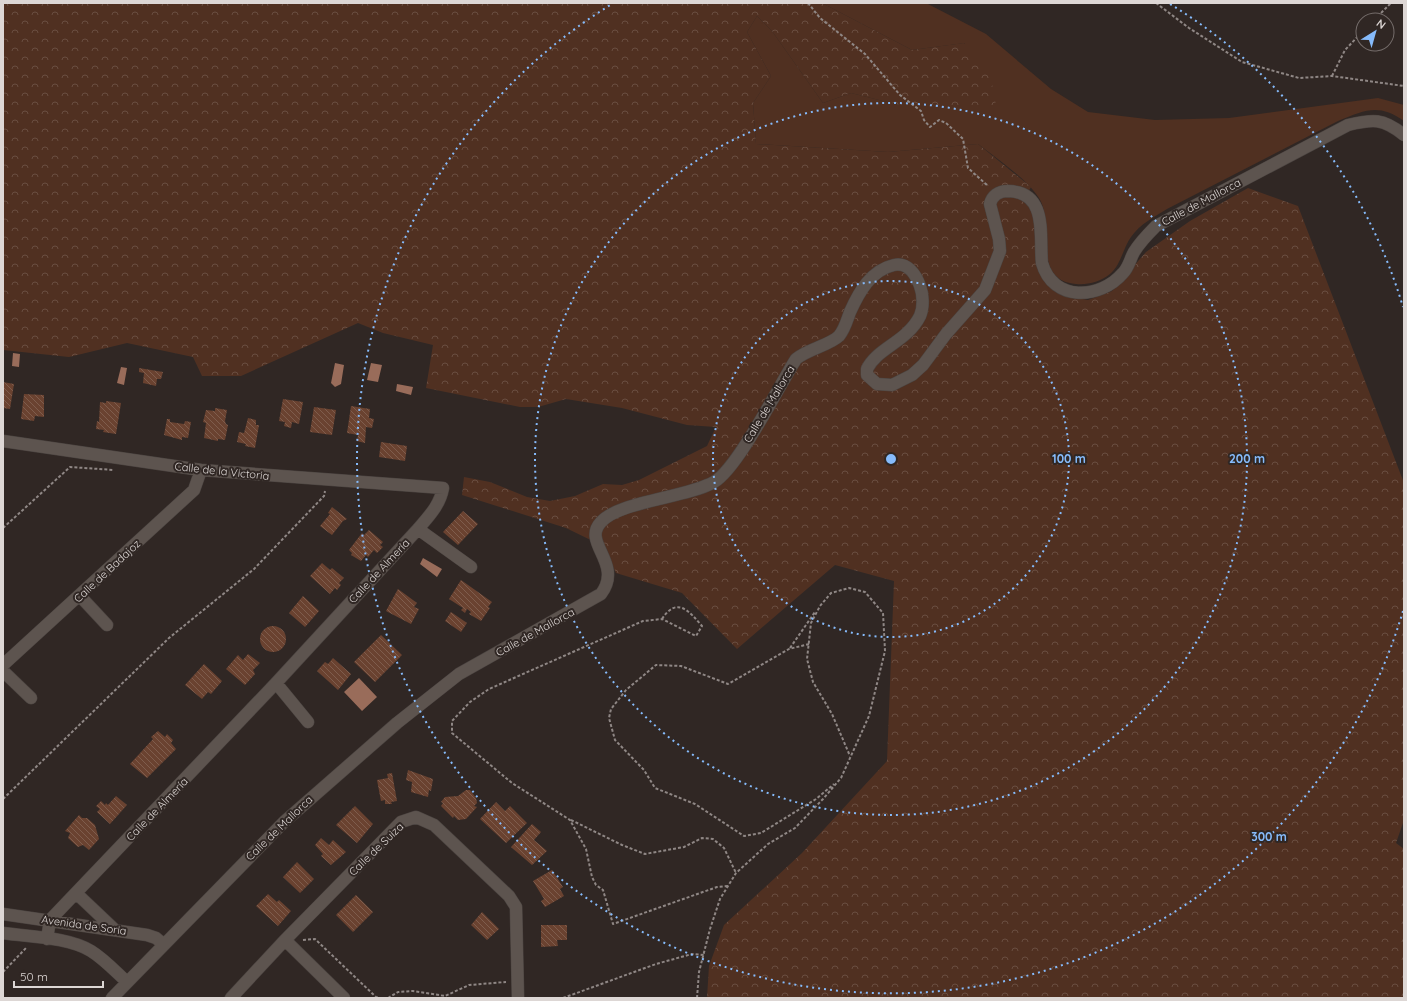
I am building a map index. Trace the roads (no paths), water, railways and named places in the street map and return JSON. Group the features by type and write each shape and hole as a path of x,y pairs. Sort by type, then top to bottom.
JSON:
{"street":[{"name":"Calle de Mallorca","path":"112,998 163,944 284,822 431,696 460,674 601,594 607,586 609,571 597,542 595,532 599,523 614,512 700,488 720,478 742,450 796,359 803,353 838,337 845,327 850,312 867,282 882,270 896,265 903,265 911,270 917,278 922,292 920,314 906,335 869,364 867,369 867,375 877,384 892,385 912,375 923,365 946,334 985,290 990,282 1000,251 999,239 990,204 996,194 1002,192 1015,192 1023,195 1038,208 1042,263 1048,277 1063,290 1076,293 1092,292 1110,284 1124,272 1141,241 1156,226 1348,125 1369,120 1384,123 1404,134"},
{"name":"Calle de la Victoria","path":"3,440 201,470 442,488"},
{"name":"Calle de Badajoz","path":"3,665 194,490 201,470"},
{"name":"Calle de Almería","path":"50,920 276,683 418,530 438,504 441,498 442,488"},
{"name":"Calle de Almería","path":"418,530 471,567"},
{"path":"80,596 107,625"},
{"path":"3,670 30,698"},
{"path":"276,683 308,722"},
{"name":"Calle de Suiza","path":"231,998 285,940 401,822 416,817 434,825 509,896 516,907 518,998"},
{"path":"76,893 114,929"},
{"name":"Avenida de Soria","path":"3,914 147,935 156,938 163,944"},
{"path":"47,939 50,920"},
{"name":"Avenida de Soria","path":"3,934 72,943 88,949 127,982"},
{"path":"285,940 344,998"}]}
